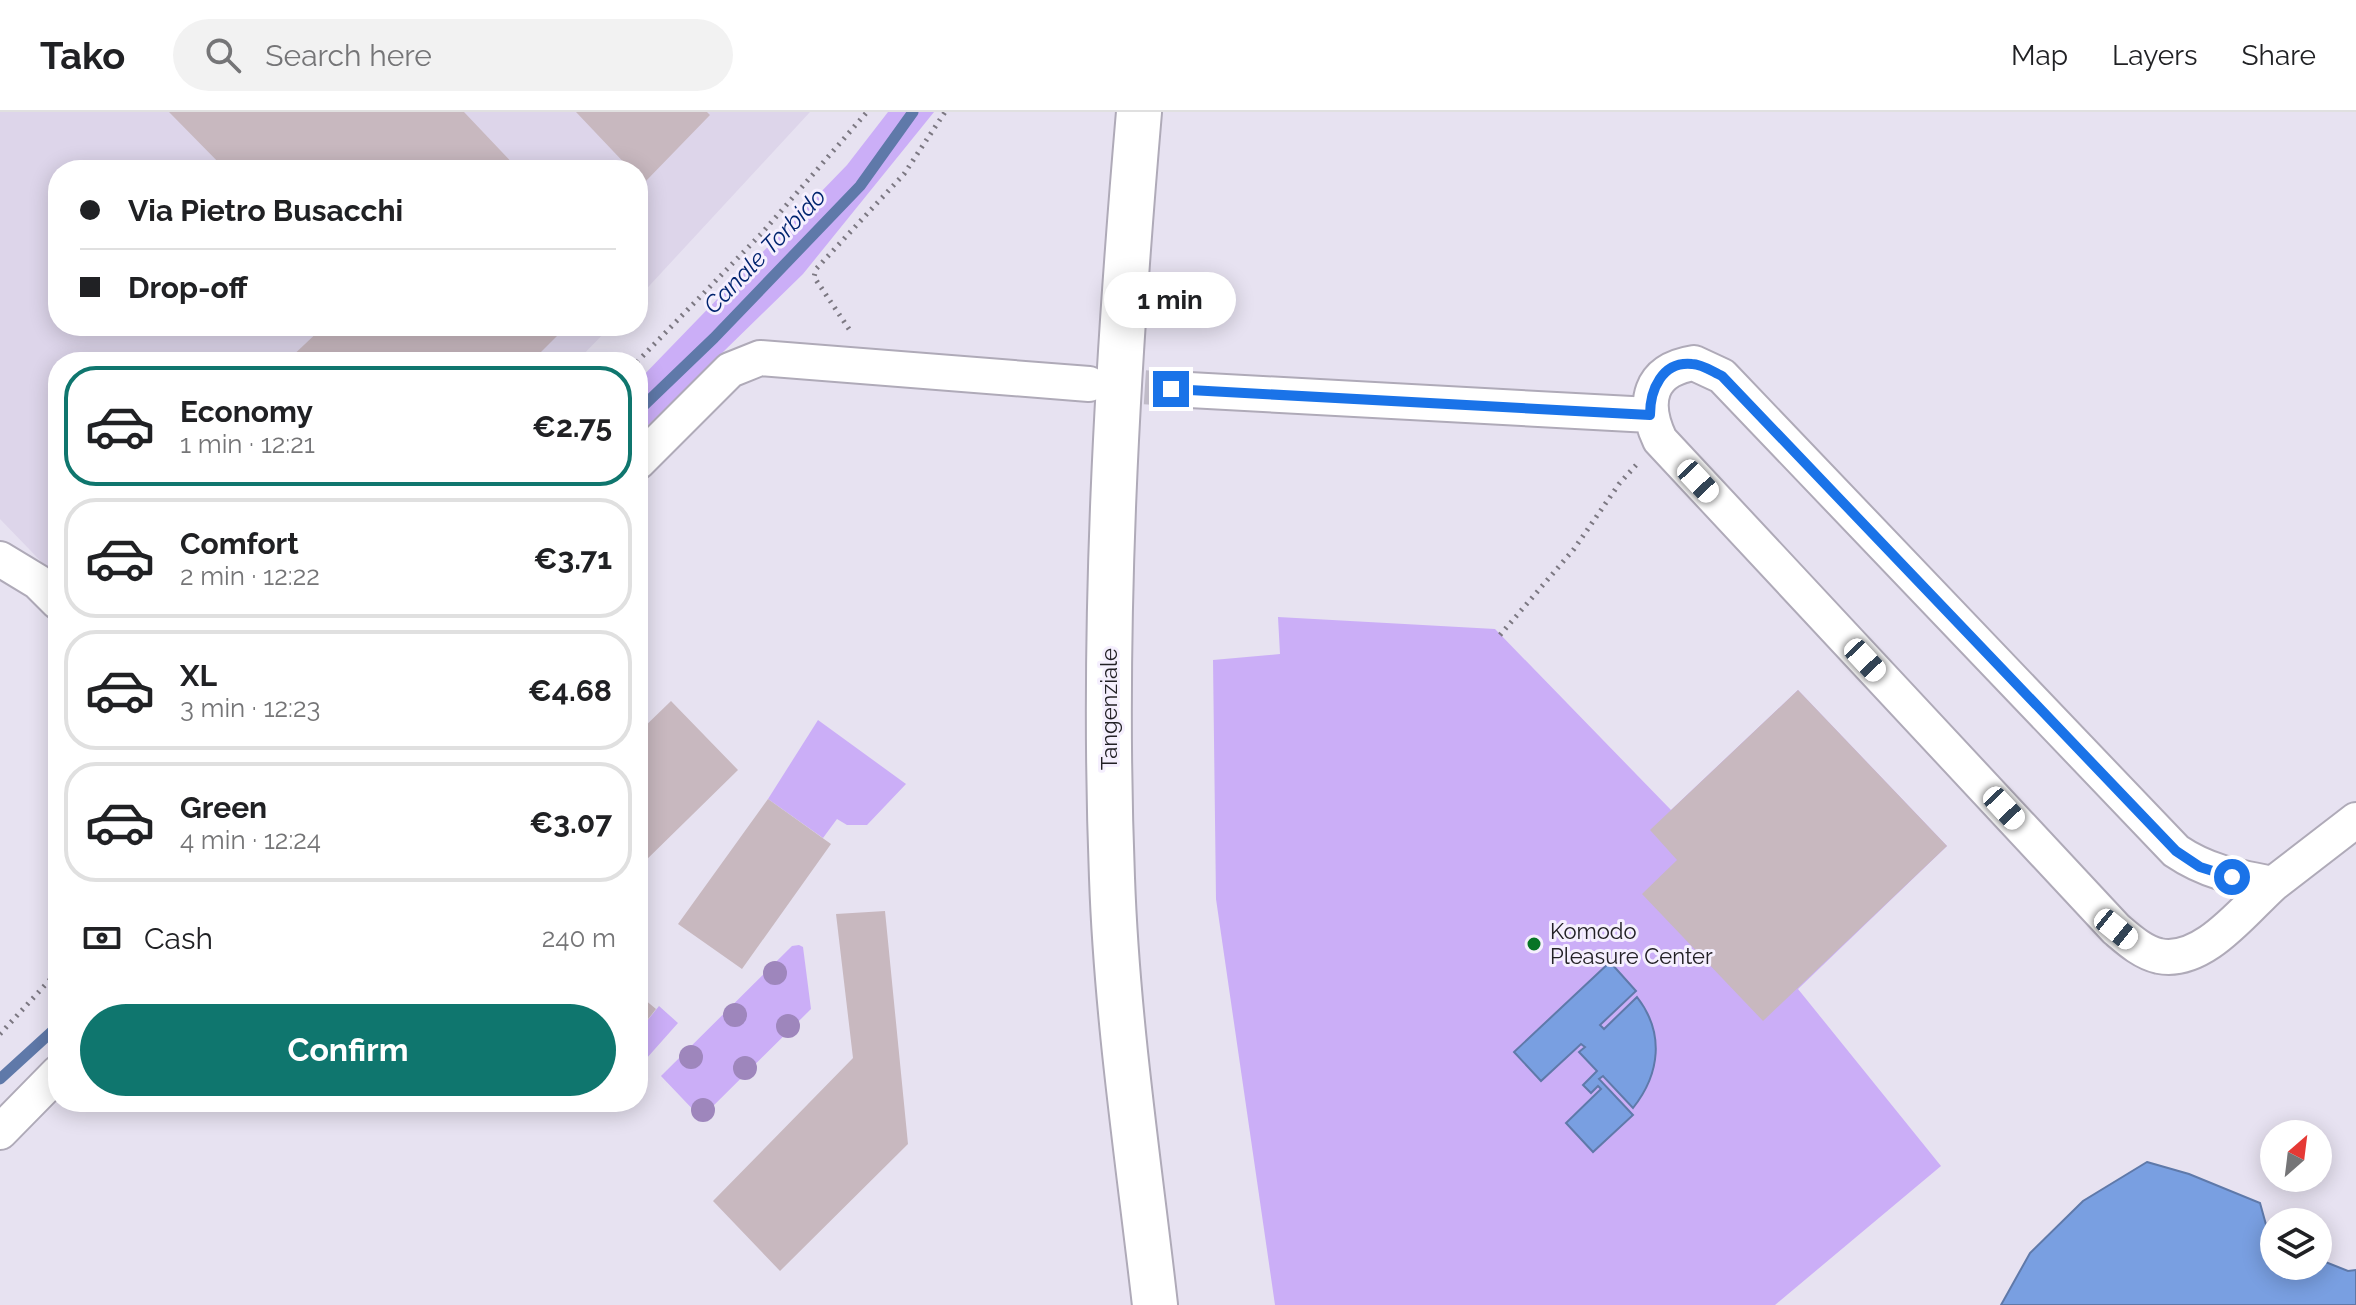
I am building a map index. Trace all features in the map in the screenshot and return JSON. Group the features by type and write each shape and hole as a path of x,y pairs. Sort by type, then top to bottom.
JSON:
{"main road":[{"name":"Tangenziale","path":"1139,112 1123,299 1107,689 1113,898 1155,1305"}],"street":[{"path":"648,452 730,370 760,358 1089,384"},
{"path":"2273,884 2232,877 2200,867 2176,851 1722,376 1694,363 1673,366 1659,379 1650,398 1655,428 2116,929 2139,948 2160,956 2189,954 2356,820"},
{"path":"1171,389 1655,428"},
{"path":"0,559 38,582 48,592"},
{"path":"0,1132 48,1083"}],"path":[{"path":"647,352 762,233 867,112"},
{"path":"856,365 853,335 814,277 816,269 904,174 945,112"},
{"path":"1500,635 1574,549 1655,428"},
{"path":"0,1034 48,982"}],"shaded area":[{"path":"0,112 810,112 648,287 648,160 48,160 48,336 601,336 586,352 48,352 48,569 0,519"},
{"path":"888,112 934,112 803,274 648,425 648,371 847,165"},
{"name":"Komodo Pleasure Center","path":"1278,617 1495,629 1671,810 1798,690 1947,846 1798,989 1941,1166 1775,1305 1275,1305 1216,899 1213,660 1280,654"},
{"path":"818,720 906,784 867,825 847,825 837,819 823,838 768,799"},
{"path":"792,946 803,947 811,1009 701,1118 661,1076"},
{"path":"659,1006 678,1023 648,1057 648,1020"}],"water":[{"path":"1610,962 1636,991 1600,1025 1604,1029 1637,997 1652,1025 1656,1053 1649,1081 1633,1108 1603,1076 1599,1079 1633,1115 1593,1152 1566,1123 1601,1089 1598,1086 1591,1093 1583,1085 1597,1071 1579,1052 1585,1047 1581,1044 1541,1081 1514,1052"},
{"path":"2147,1162 2189,1174 2260,1203 2260,1280 2332,1280 2332,1265 2348,1271 2356,1270 2356,1305 2001,1305 2030,1253 2083,1201"}],"building":[{"path":"169,112 464,112 510,160 216,160"},
{"path":"576,112 707,112 710,115 648,179 648,160 622,160"},
{"path":"313,336 557,336 541,352 297,352"},
{"path":"1798,690 1947,846 1763,1021 1642,894 1677,860 1650,830"},
{"path":"671,701 738,770 648,858 648,723"},
{"path":"768,799 831,844 742,969 678,924"},
{"path":"885,911 908,1144 780,1271 713,1201 853,1058 836,914"},
{"path":"648,1002 656,1009 648,1019"}],"waterway":[{"name":"Canale Torbido","path":"648,401 714,338 860,186 913,112"},
{"name":"Canale Torbido","path":"0,1079 48,1035"}],"tunnel":[{"path":"1094,384 1171,389"}],"place":[{"name":"Komodo Pleasure Center","path":"1534,944"}],"route":[{"path":"1171,389 1650,415 1650,398 1659,379 1673,366 1694,363 1722,376 2176,851 2200,867 2232,877"}]}
